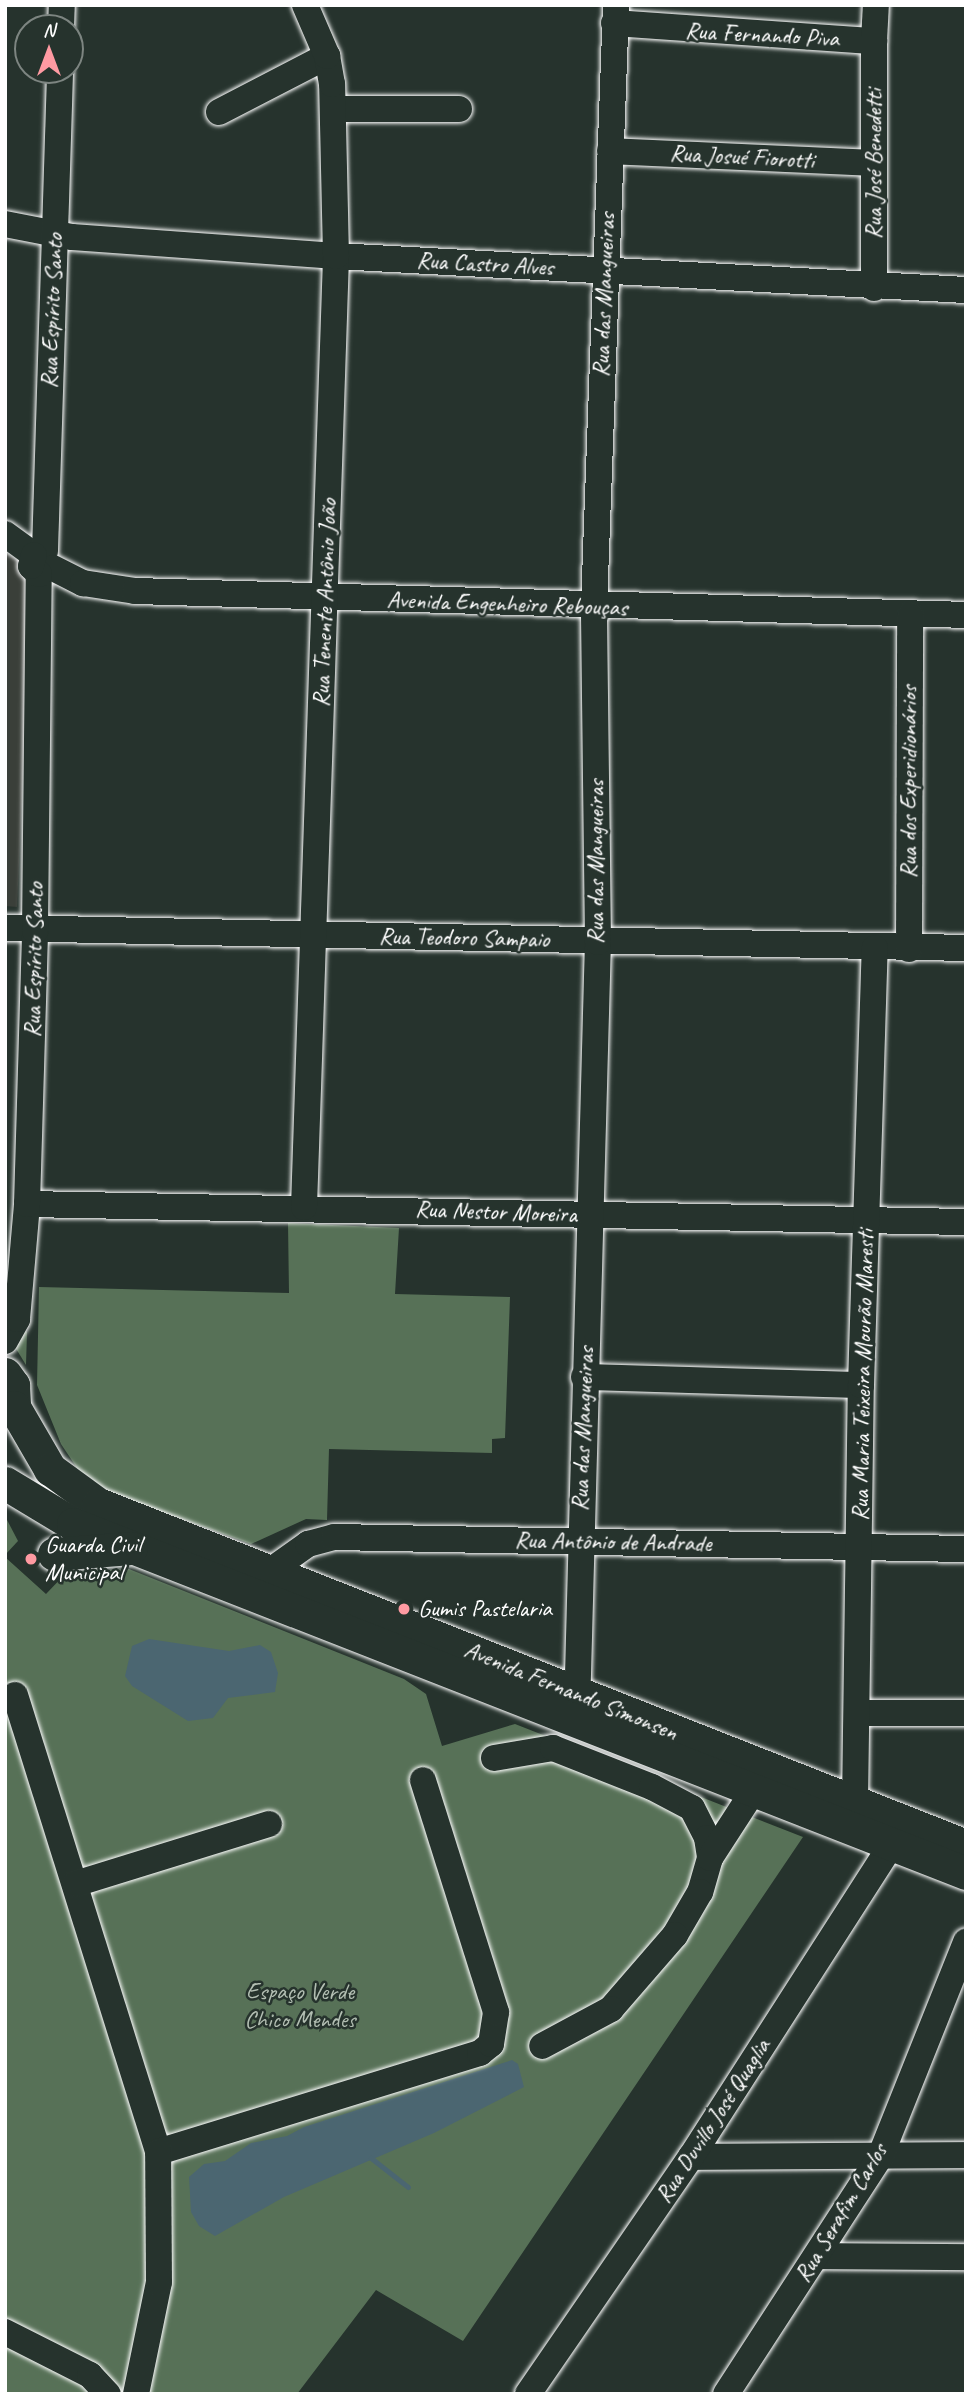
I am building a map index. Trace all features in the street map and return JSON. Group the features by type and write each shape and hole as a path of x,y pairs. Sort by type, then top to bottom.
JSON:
{"main road":[{"name":"Avenida Fernando Simonsen","path":"5,1374 13,1385 10,1416 50,1469 77,1493 270,1571 577,1706 754,1790 966,1873"},
{"name":"Avenida Fernando Simonsen","path":"5,1483 56,1516 135,1547 855,1803 966,1846"},
{"path":"54,1554 135,1547"}],"street":[{"name":"Rua Tenente Antônio João","path":"304,1207 316,935 336,256 334,109 327,56 305,5"},
{"name":"Rua Fernando Piva","path":"615,14 874,41 876,5"},
{"name":"Rua das Mangueiras","path":"577,1706 579,1542 598,942 594,606 615,14"},
{"name":"Rua José Benedetti","path":"874,41 874,288"},
{"path":"219,112 327,56"},
{"name":"Rua Espírito Santo","path":"5,1341 17,1319 27,1204 18,1085 35,931 43,562 59,84"},
{"path":"334,109 459,109"},
{"name":"Rua Josué Fiorotti","path":"610,151 873,163"},
{"name":"Rua Castro Alves","path":"5,224 54,235 336,256 874,288 966,290"},
{"name":"Avenida Engenheiro Rebouças","path":"5,534 43,562 102,588 325,598 966,615"},
{"name":"Rua dos Experidionários","path":"909,948 910,615"},
{"name":"Rua Teodoro Sampaio","path":"5,928 35,931 966,948"},
{"name":"Rua Maria Teixeira Mourão Maresti","path":"855,1803 861,1385 875,948"},
{"name":"Rua Nestor Moreira","path":"27,1204 304,1207 966,1222"},
{"path":"584,1377 861,1385"},
{"name":"Rua Antônio de Andrade","path":"270,1571 308,1544 334,1537 966,1549"},
{"path":"15,1695 158,2152 159,2281 136,2394"},
{"path":"858,1713 966,1713"},
{"path":"494,1759 553,1748 652,1787 692,1808 708,1838 710,1858"},
{"path":"158,2152 480,2053 491,2044 496,2012 423,1780"},
{"path":"542,2046 611,2009 675,1935 700,1892 710,1858 754,1790"},
{"path":"75,1884 269,1824"},
{"name":"Rua Duvillo José Quaglia","path":"528,2394 691,2157 892,1844"},
{"name":"Rua Serafim Carlos","path":"726,2394 880,2157 966,1942"},
{"path":"691,2157 966,2155"},
{"path":"817,2256 966,2257"},
{"path":"5,2332 99,2385 142,2365"}],"shaded area":[{"path":"5,552 21,562 31,598 17,907 5,906"}],"green space":[{"path":"288,1223 399,1228 395,1294 510,1297 505,1438 492,1439 492,1453 329,1449 327,1520 306,1519 251,1544 107,1492 81,1474 61,1444 37,1385 39,1287 289,1293"},
{"path":"27,1332 26,1365 15,1347"},
{"path":"5,1516 18,1541 5,1555"},
{"name":"Espaço Verde Chico Mendes","path":"5,1557 46,1594 67,1572 129,1569 404,1679 426,1694 442,1746 515,1724 803,1837 463,2341 376,2290 297,2394 5,2394"}],"water":[{"path":"149,1639 229,1651 260,1645 271,1652 278,1673 275,1692 228,1698 213,1718 188,1721 132,1686 125,1676 132,1646"},
{"path":"512,2060 518,2064 524,2087 434,2133 284,2197 215,2236 199,2226 191,2212 189,2177 204,2164 225,2161 251,2143 287,2136 304,2127"}],"waterway":[{"path":"371,2158 408,2187"}],"place":[{"name":"Guarda Civil Municipal","path":"31,1559"},
{"name":"Gumis Pastelaria","path":"404,1609"}]}
